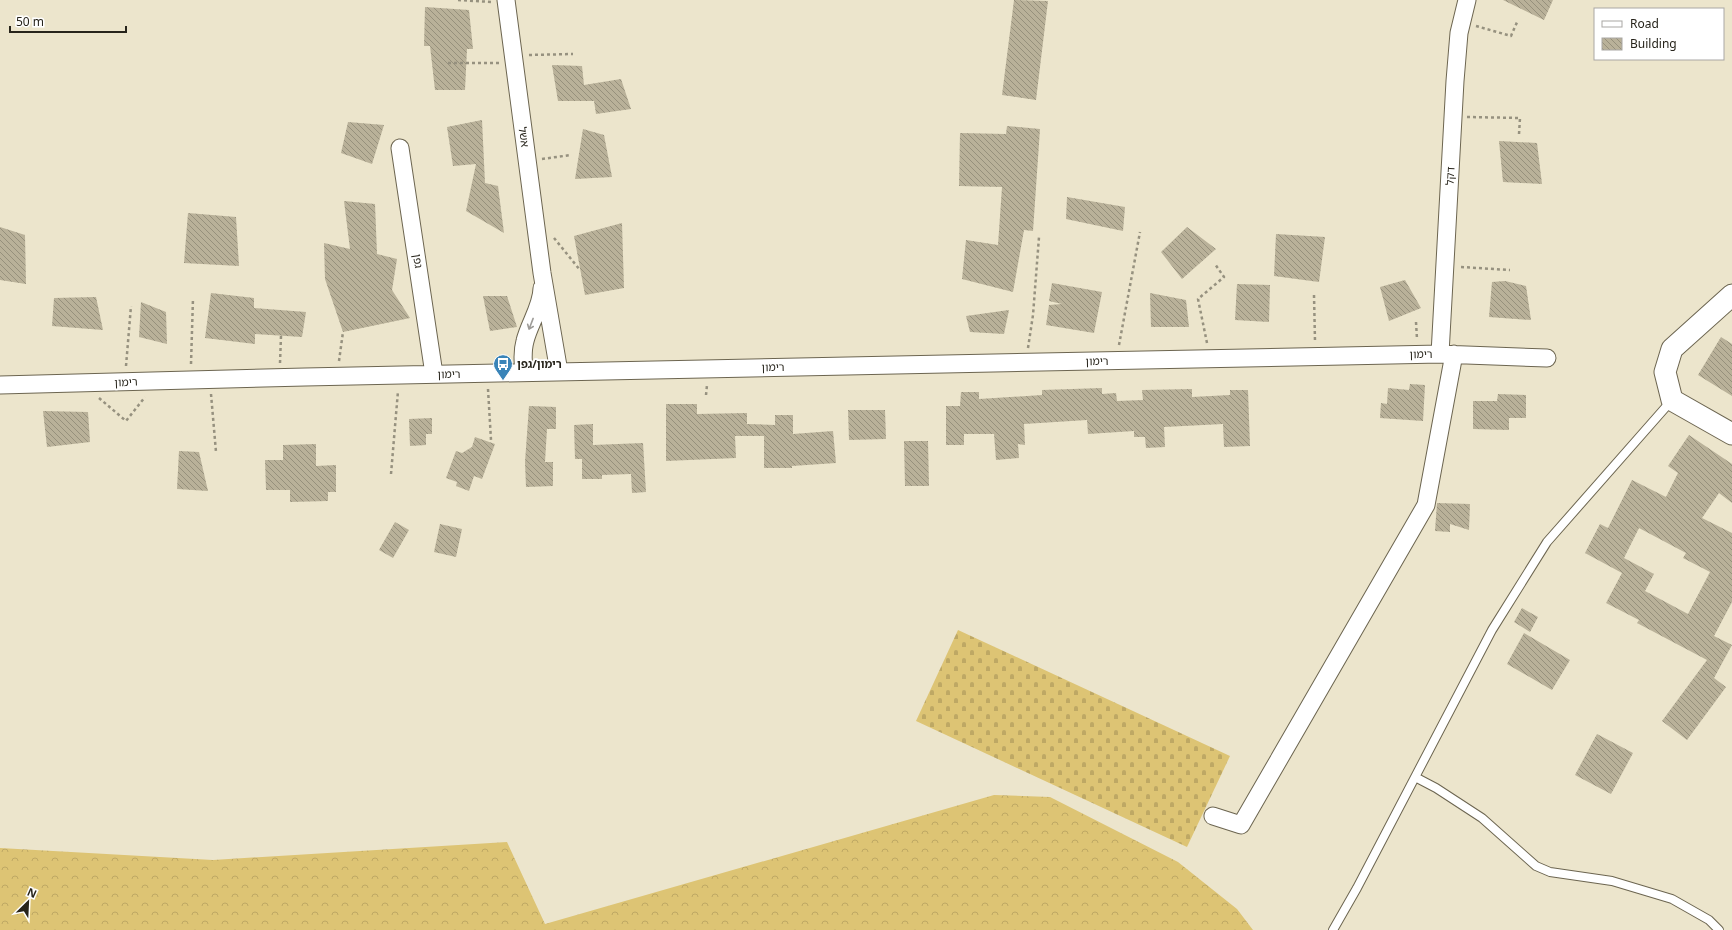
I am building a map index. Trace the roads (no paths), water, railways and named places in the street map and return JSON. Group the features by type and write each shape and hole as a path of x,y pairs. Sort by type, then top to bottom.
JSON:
{"street":[{"name":"דקל","path":"1213,816 1241,825 1426,505 1447,354 1445,267 1453,116 1459,33 1467,0"},
{"name":"אשל","path":"506,1 542,273 559,372"},
{"name":"גפן","path":"400,148 434,374"},
{"name":"אשל","path":"524,372 522,355 525,340 542,292 542,273"},
{"path":"1732,295 1672,349 1665,372 1672,400 1732,434"},
{"name":"רימון","path":"0,385 279,377 1316,356 1447,354 1547,358"}],"lane":[{"path":"1332,930 1357,888 1492,630 1547,542 1672,400"},
{"path":"1415,777 1436,788 1482,818 1536,866 1550,872 1612,881 1672,899 1709,920 1719,930"}],"place":[{"name":"רימון/גפן","path":"503,381"}]}
